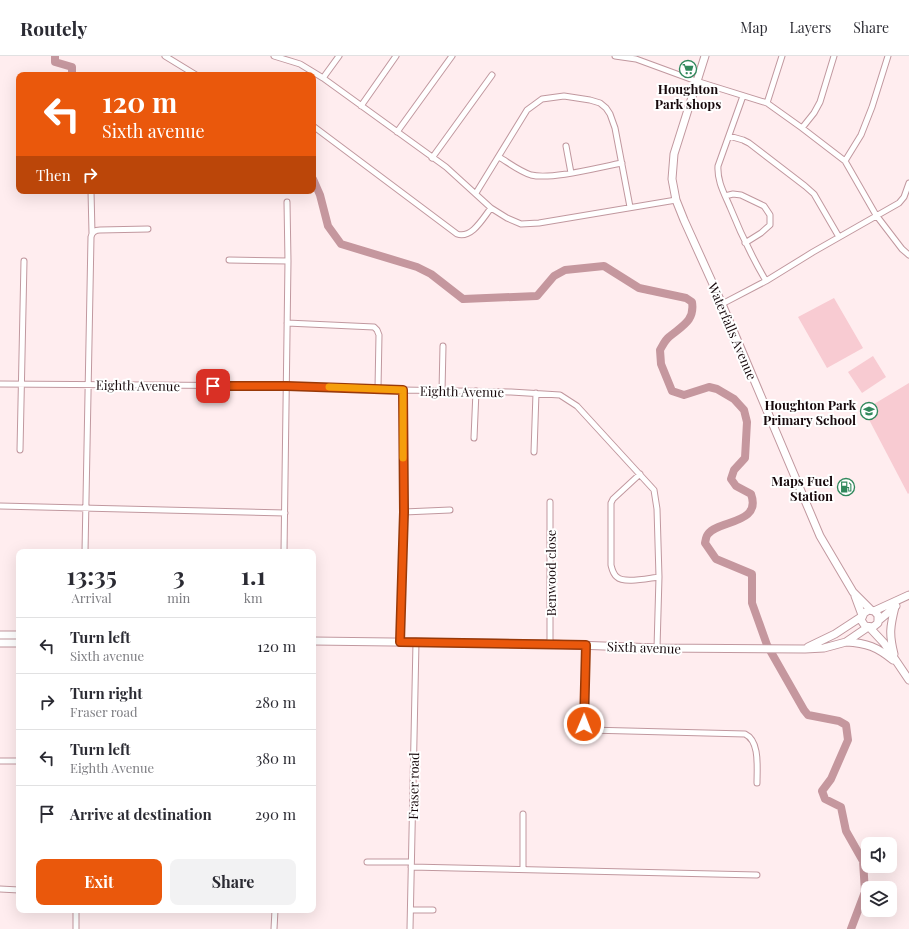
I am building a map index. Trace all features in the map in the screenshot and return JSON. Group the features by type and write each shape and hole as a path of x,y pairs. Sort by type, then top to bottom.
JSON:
{"main road":[{"name":"Waterfalls Avenue","path":"705,56 674,154 672,179 676,200 826,547 853,592 863,604 872,611"},
{"name":"Waterfalls Avenue","path":"853,592 862,616"},
{"path":"805,649 835,634 862,616 866,611 872,611 907,595"},
{"path":"846,642 873,627 907,595"},
{"path":"895,607 891,622 890,636 896,662"},
{"path":"872,611 878,615 878,622 884,643"},
{"path":"862,616 862,622 884,643 909,680"},
{"path":"0,635 16,635"},
{"name":"Sixth avenue","path":"316,641 550,644 657,648 760,649 824,648 846,642"},
{"path":"846,642 857,642 871,645 896,662"},
{"path":"0,643 16,643"}],"street":[{"path":"165,56 191,72"},
{"path":"274,56 287,58 313,72"},
{"path":"323,78 339,56"},
{"path":"361,106 396,56"},
{"path":"397,132 452,56"},
{"path":"615,56 636,59 696,81 767,103 845,161 876,215 902,250 909,255"},
{"path":"767,103 782,56"},
{"path":"802,128 814,113 820,102 834,56"},
{"path":"845,161 861,135 872,107 888,56"},
{"path":"316,74 456,176 491,208 514,222 530,224 676,200"},
{"path":"432,158 492,75"},
{"path":"476,194 527,110 542,99 564,96 600,103 606,108 614,120 630,207"},
{"path":"743,96 718,166 717,174 745,243 766,282"},
{"path":"316,128 353,154 386,182 457,234 464,235 471,232 491,208"},
{"path":"729,136 749,143 814,194 839,237"},
{"path":"566,146 571,173"},
{"path":"499,157 524,172 531,175 543,176 571,173 622,163"},
{"path":"722,304 766,282 876,215 899,203 904,197 909,183"},
{"path":"85,549 87,508 86,445 92,233 91,194"},
{"path":"725,196 733,194 748,198 764,206 770,215 770,225 761,233 745,243"},
{"path":"284,549 287,386 287,202"},
{"path":"92,233 95,230 114,228 148,229"},
{"path":"229,260 288,261"},
{"path":"20,450 24,261"},
{"path":"287,323 374,327 379,335 378,388"},
{"path":"442,391 443,346"},
{"name":"Eighth Avenue","path":"0,384 287,386 536,393 557,394 563,396 577,406 653,488 656,496 659,577 657,648"},
{"path":"400,642 404,512 403,390"},
{"path":"474,438 476,391"},
{"path":"534,452 536,393"},
{"path":"640,474 611,503 611,565 618,578 639,580 659,577"},
{"name":"Benwood close","path":"550,502 550,644"},
{"path":"0,506 285,512"},
{"path":"404,512 450,510"},
{"name":"Fraser road","path":"410,929 416,642"},
{"path":"586,645 584,724 587,728 591,731 745,734 752,738 755,745 758,783"},
{"path":"0,761 16,761"},
{"path":"523,814 523,869"},
{"path":"367,862 523,869 757,875"},
{"path":"0,889 16,890"},
{"path":"410,910 433,910"},
{"path":"76,913 76,929"},
{"path":"274,929 275,913"}],"shaded area":[{"path":"834,298 863,348 827,368 798,317"},
{"path":"873,356 886,377 862,393 848,372"},
{"path":"909,383 909,493 908,494 864,410"}],"waterway":[{"path":"55,56 55,62 72,67 72,72"},
{"path":"316,186 320,195 328,226 341,244 417,267 431,274 463,299 537,296 554,276 565,270 604,266 639,288 686,298 692,302 692,314 689,319 668,338 660,350 661,364 672,391 684,395 709,387 717,389 734,399 744,410 747,422 745,458 734,470 731,479 736,486 751,494 753,504 750,511 745,516 713,529 707,535 705,543 716,559 752,574 752,603 767,645 804,710 808,715 839,721 846,725 848,740 831,779 822,791 825,799 841,807 846,831 863,861 865,892 851,929"}],"slow traffic":[{"path":"329,387 403,390 403,458"}],"place":[{"name":"Houghton Park shops","path":"688,69"},
{"name":"Houghton Park Primary School","path":"869,411"},
{"name":"Maps Fuel Station","path":"846,487"}],"route":[{"path":"213,386 287,386 403,390 404,512 400,642 586,645 584,724"}]}
